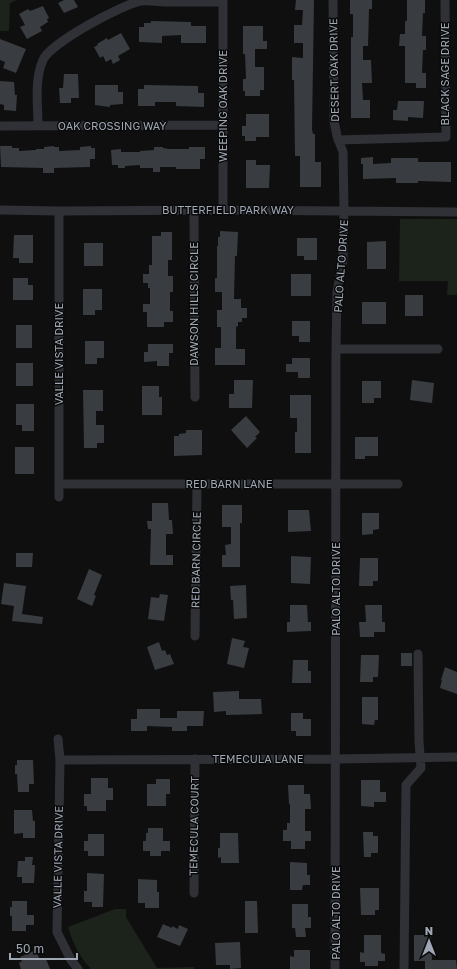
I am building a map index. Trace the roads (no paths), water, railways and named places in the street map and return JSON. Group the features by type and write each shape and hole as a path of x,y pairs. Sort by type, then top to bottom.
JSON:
{"street":[{"name":"WEEPING OAK DRIVE","path":"38,126 38,84 41,67 44,58 51,49 64,39 128,5 142,0 223,2 223,210"},
{"name":"DESERT OAK DRIVE","path":"333,0 334,121 338,140 343,152 344,210"},
{"name":"BLACK SAGE DRIVE","path":"338,140 446,137 445,0"},
{"name":"OAK CROSSING WAY","path":"0,126 223,125"},
{"name":"BUTTERFIELD PARK WAY","path":"0,210 59,212 344,210 457,212"},
{"name":"DAWSON HILLS CIRCLE","path":"194,210 195,397"},
{"name":"PALO ALTO DRIVE","path":"336,969 336,349 337,292 343,259 344,210"},
{"name":"VALLE VISTA DRIVE","path":"59,212 59,497"},
{"path":"336,349 438,349"},
{"name":"RED BARN LANE","path":"60,484 398,484"},
{"name":"RED BARN CIRCLE","path":"195,636 197,484"},
{"path":"404,969 406,784 421,768 419,741 418,654"},
{"name":"VALLE VISTA DRIVE","path":"58,739 60,760 57,932 71,960 78,969"},
{"name":"TEMECULA LANE","path":"60,760 457,757"},
{"name":"TEMECULA COURT","path":"194,893 195,759"}]}
